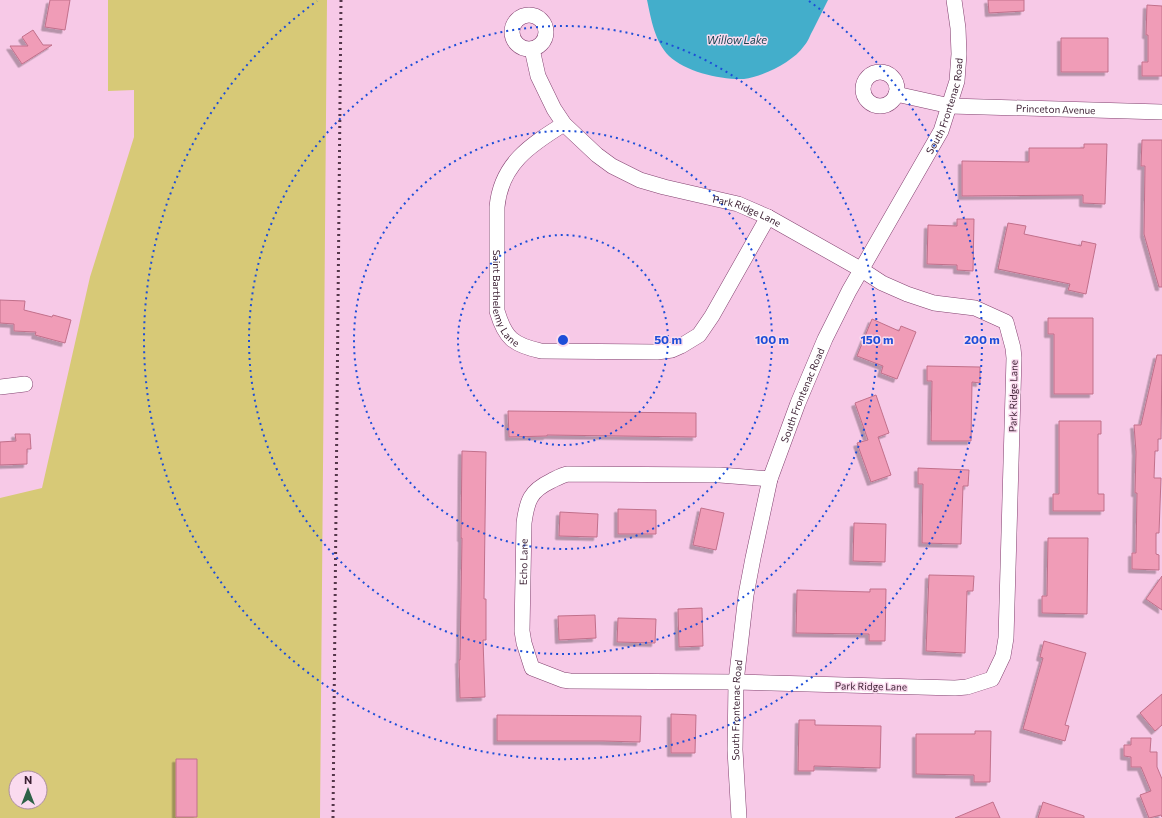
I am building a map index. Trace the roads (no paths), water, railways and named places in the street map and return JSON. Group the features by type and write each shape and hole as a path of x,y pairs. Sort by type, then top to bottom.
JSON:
{"street":[{"name":"South Frontenac Road","path":"739,818 736,750 736,682 746,595 770,479 810,372 849,292 941,131 950,106 956,81 959,54 958,28 954,0"},
{"name":"Park Ridge Lane","path":"532,49 538,76 554,109 564,124 597,155 628,174 640,180 664,188 738,204 768,217 862,270 882,283 907,294 934,303 975,308 1006,322 1014,358 1006,638 1003,656 992,679 967,687 955,688 736,682"},
{"name":"Princeton Avenue","path":"896,94 950,106 1162,112"},
{"name":"Saint Barthelemy Lane","path":"564,124 540,139 522,154 504,178 498,196 496,311 501,326 511,339 524,347 541,351 657,352 672,350 681,346 699,335 712,316 768,217"},
{"path":"0,387 25,384"},
{"name":"Echo Lane","path":"736,682 563,680 532,668 524,643 522,631 525,512 530,498 538,487 562,475 568,474 720,475 770,479"}],"water":[{"name":"Willow Lake","path":"647,0 828,0 808,40 793,58 768,72 751,78 735,79 694,71 676,62 669,56 660,44 657,37"}],"railway":[{"path":"333,818 341,0"}]}
